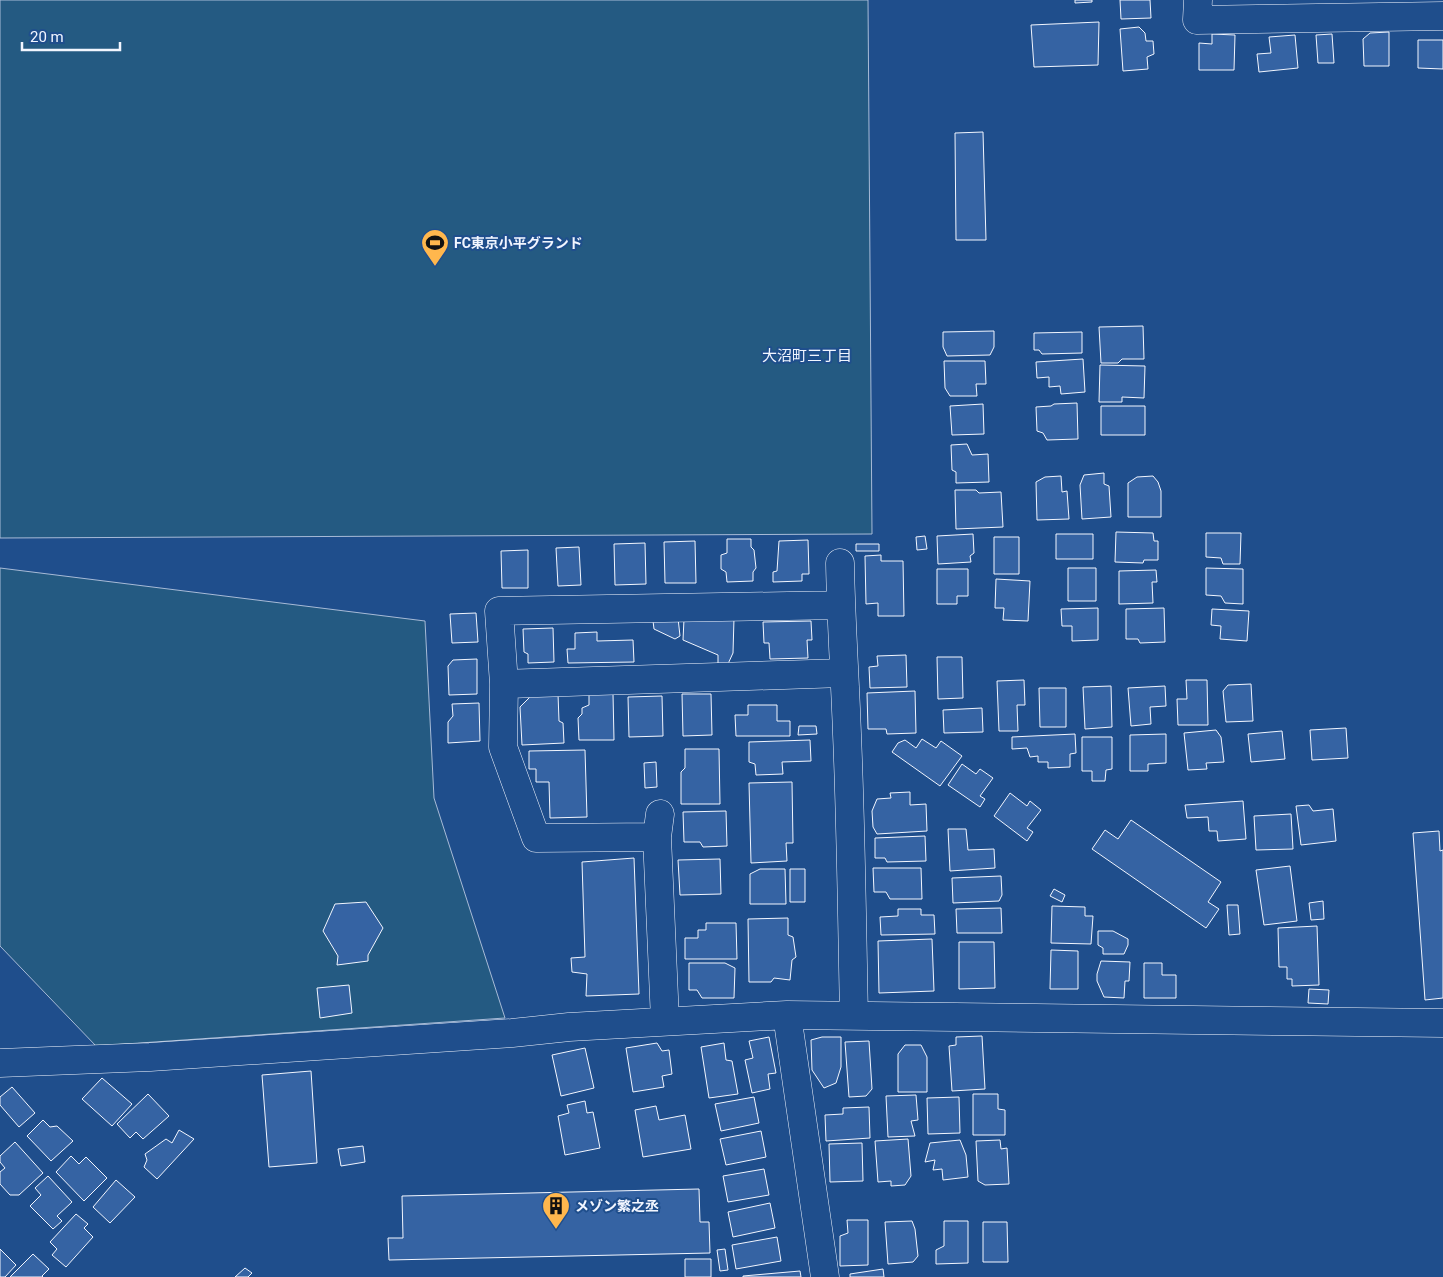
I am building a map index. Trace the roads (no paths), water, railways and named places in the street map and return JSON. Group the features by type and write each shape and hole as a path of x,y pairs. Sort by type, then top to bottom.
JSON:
{"street":[{"path":"1198,0 1197,20 1443,16"},
{"path":"840,563 850,836 854,1016"},
{"path":"665,1020 659,826 536,838 503,747 504,684 499,611 841,604"},
{"path":"504,684 843,673"},
{"path":"787,1015 825,1277"},
{"path":"0,1063 159,1056 512,1033 665,1020 787,1015 1443,1023"}],"place":[{"name":"FC東京小平グランド","path":"435,267"},
{"name":"メゾン繁之丞","path":"556,1230"}],"district":[{"name":"大沼町三丁目","path":"807,356"}]}
